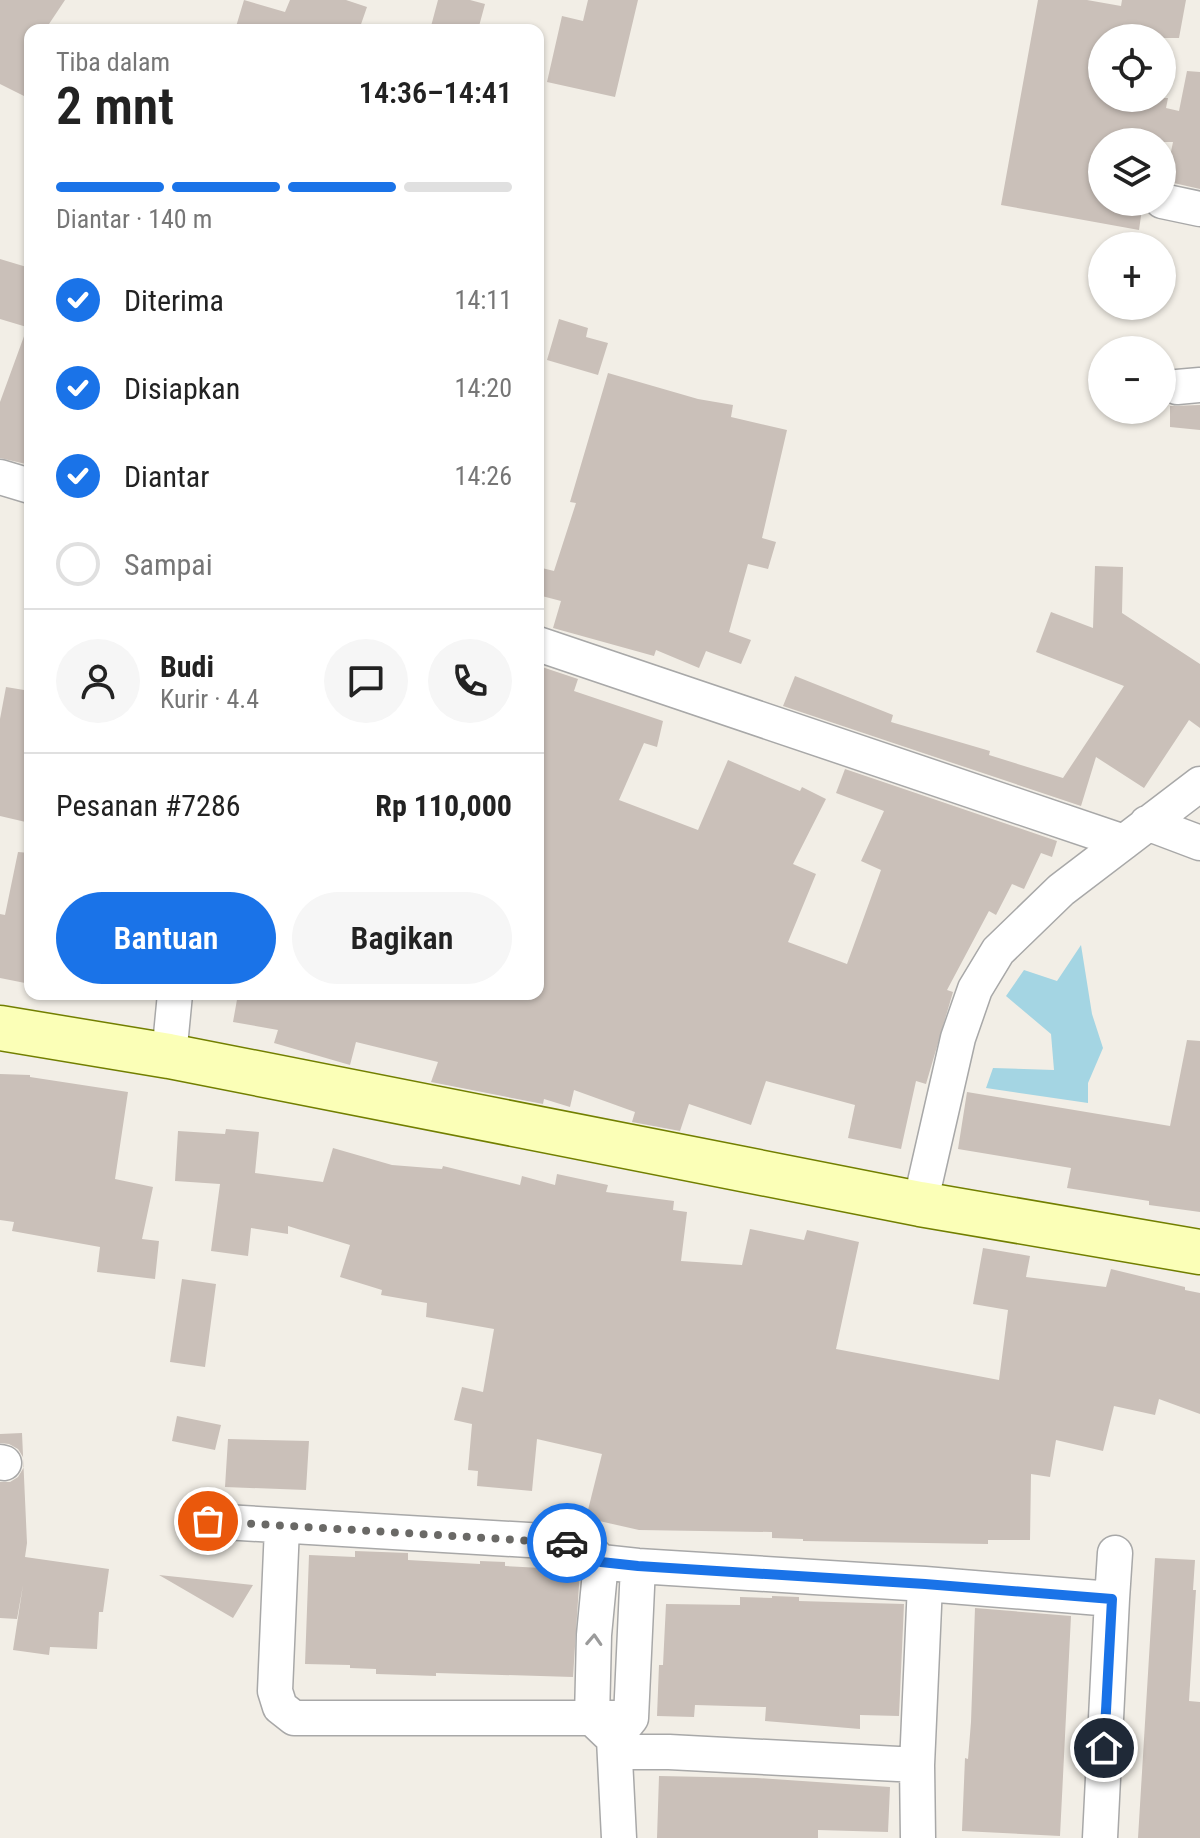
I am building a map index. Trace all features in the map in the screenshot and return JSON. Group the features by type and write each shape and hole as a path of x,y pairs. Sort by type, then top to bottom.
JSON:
{"street":[{"path":"1176,204 1200,209"},
{"path":"0,477 24,484"},
{"path":"544,646 1136,832 1200,843"},
{"path":"920,1204 958,1038 975,989 998,951 1061,890 1200,784"},
{"path":"169,1056 174,1000"},
{"path":"0,1028 169,1056 920,1204 1200,1252"},
{"path":"208,1521 562,1542 589,1550 601,1562 638,1566 1112,1599"},
{"path":"282,1527 275,1691 280,1707 294,1718 613,1732 669,1752 917,1765"},
{"path":"1100,1838 1115,1553"},
{"path":"601,1562 594,1635 613,1732 619,1838"},
{"path":"613,1732 638,1566"},
{"path":"918,1838 917,1765 925,1584"}],"water":[{"path":"1081,945 1092,1014 1103,1048 1088,1083 1088,1103 986,1088 993,1068 1054,1070 1051,1034 1006,996 1024,970 1057,981"}],"building":[{"path":"0,0 65,0 49,24 24,24 24,96 0,84"},
{"path":"244,0 285,12 290,0 346,0 367,7 361,24 237,24"},
{"path":"438,0 470,0 485,4 480,24 432,24"},
{"path":"588,0 638,0 615,97 547,82 562,16 583,21"},
{"path":"1038,0 1087,0 1121,6 1122,0 1186,0 1179,38 1176,38 1176,24 1088,24 1088,112 1179,111 1187,71 1200,72 1200,189 1176,184 1176,128 1088,128 1088,216 1141,216 1139,230 1001,205"},
{"path":"0,259 24,266 24,326 0,319"},
{"path":"559,319 588,328 586,337 608,343 598,375 547,360"},
{"path":"24,336 24,464 0,458 0,402"},
{"path":"608,373 698,399 733,405 731,417 787,430 762,538 776,542 768,569 748,564 729,632 751,640 741,664 706,651 699,668 656,650 654,656 553,628 561,601 544,597 544,568 554,571 576,503 570,502"},
{"path":"1200,405 1200,430 1170,427 1170,424 1176,424 1176,406"},
{"path":"1095,566 1123,567 1122,613 1200,664 1200,728 1189,720 1144,788 1096,757 1081,806 783,706 795,676 893,715 891,722 990,751 989,755 1063,778 1124,686 1036,652 1051,612 1093,628"},
{"path":"544,668 578,679 574,691 663,721 657,747 644,743 619,800 698,830 728,760 826,799 793,864 816,874 788,942 847,964 881,870 861,861 884,811 836,793 845,769 1057,841 1052,857 1041,853 1024,889 1012,884 996,915 989,911 947,990 953,992 926,1084 916,1081 901,1149 848,1138 855,1105 766,1081 751,1125 689,1104 680,1131 632,1122 635,1112 574,1090 570,1107 544,1099 543,1104 431,1082 438,1062 356,1042 350,1065 274,1043 278,1030 233,1022 237,1000 544,1000"},
{"path":"6,687 24,690 24,822 0,816 0,719"},
{"path":"18,852 24,852 24,983 0,978 0,914 5,915"},
{"path":"1187,1040 1200,1041 1200,1212 1067,1188 1071,1168 958,1149 967,1092 1170,1126"},
{"path":"0,1074 30,1075 128,1092 115,1179 153,1187 142,1239 159,1241 155,1279 97,1272 100,1247 12,1231 14,1222 0,1220"},
{"path":"226,1129 259,1132 255,1173 323,1182 333,1148 392,1165 442,1169 443,1166 520,1185 522,1176 555,1185 557,1174 608,1185 606,1192 674,1201 673,1210 687,1212 681,1261 742,1265 750,1229 804,1240 807,1230 859,1242 836,1349 999,1380 1008,1310 973,1304 983,1248 1030,1256 1026,1277 1106,1287 1111,1269 1185,1287 1185,1290 1200,1293 1200,1414 1159,1399 1155,1415 1114,1406 1103,1451 1056,1440 1050,1477 1031,1474 1030,1540 988,1540 988,1544 803,1541 772,1538 772,1532 639,1530 586,1518 602,1454 537,1439 532,1491 477,1486 478,1471 468,1470 472,1424 454,1420 462,1387 483,1392 494,1329 426,1317 427,1303 381,1295 382,1290 340,1277 350,1245 288,1226 288,1234 251,1228 248,1256 211,1251 220,1184 175,1181 178,1131 225,1134"},
{"path":"182,1279 216,1284 205,1367 170,1362"},
{"path":"177,1416 221,1425 215,1450 172,1441"},
{"path":"22,1433 23,1457 18,1449 0,1443 0,1434"},
{"path":"228,1439 309,1441 306,1490 225,1487"},
{"path":"24,1468 25,1557 109,1569 103,1612 99,1612 97,1649 50,1647 49,1655 13,1650 23,1585 17,1619 0,1618 0,1482 10,1482"},
{"path":"355,1551 408,1553 408,1560 480,1564 480,1561 505,1562 505,1566 580,1570 573,1677 376,1674 376,1669 350,1668 350,1665 305,1664 309,1555 355,1557"},
{"path":"1155,1558 1195,1560 1189,1701 1200,1702 1200,1838 1138,1838"},
{"path":"159,1575 253,1585 233,1618"},
{"path":"740,1597 799,1597 799,1601 904,1604 899,1716 860,1715 860,1729 765,1721 766,1707 695,1705 694,1717 657,1716 666,1604 740,1605"},
{"path":"975,1608 1071,1616 1060,1836 962,1831 965,1758 968,1759 971,1722"},
{"path":"659,1776 757,1778 890,1787 888,1832 818,1830 818,1838 657,1838"}],"way so far":[{"path":"208,1521 567,1543"}],"route":[{"path":"567,1543 589,1550 601,1562 638,1566 1112,1599 1104,1748"}]}
